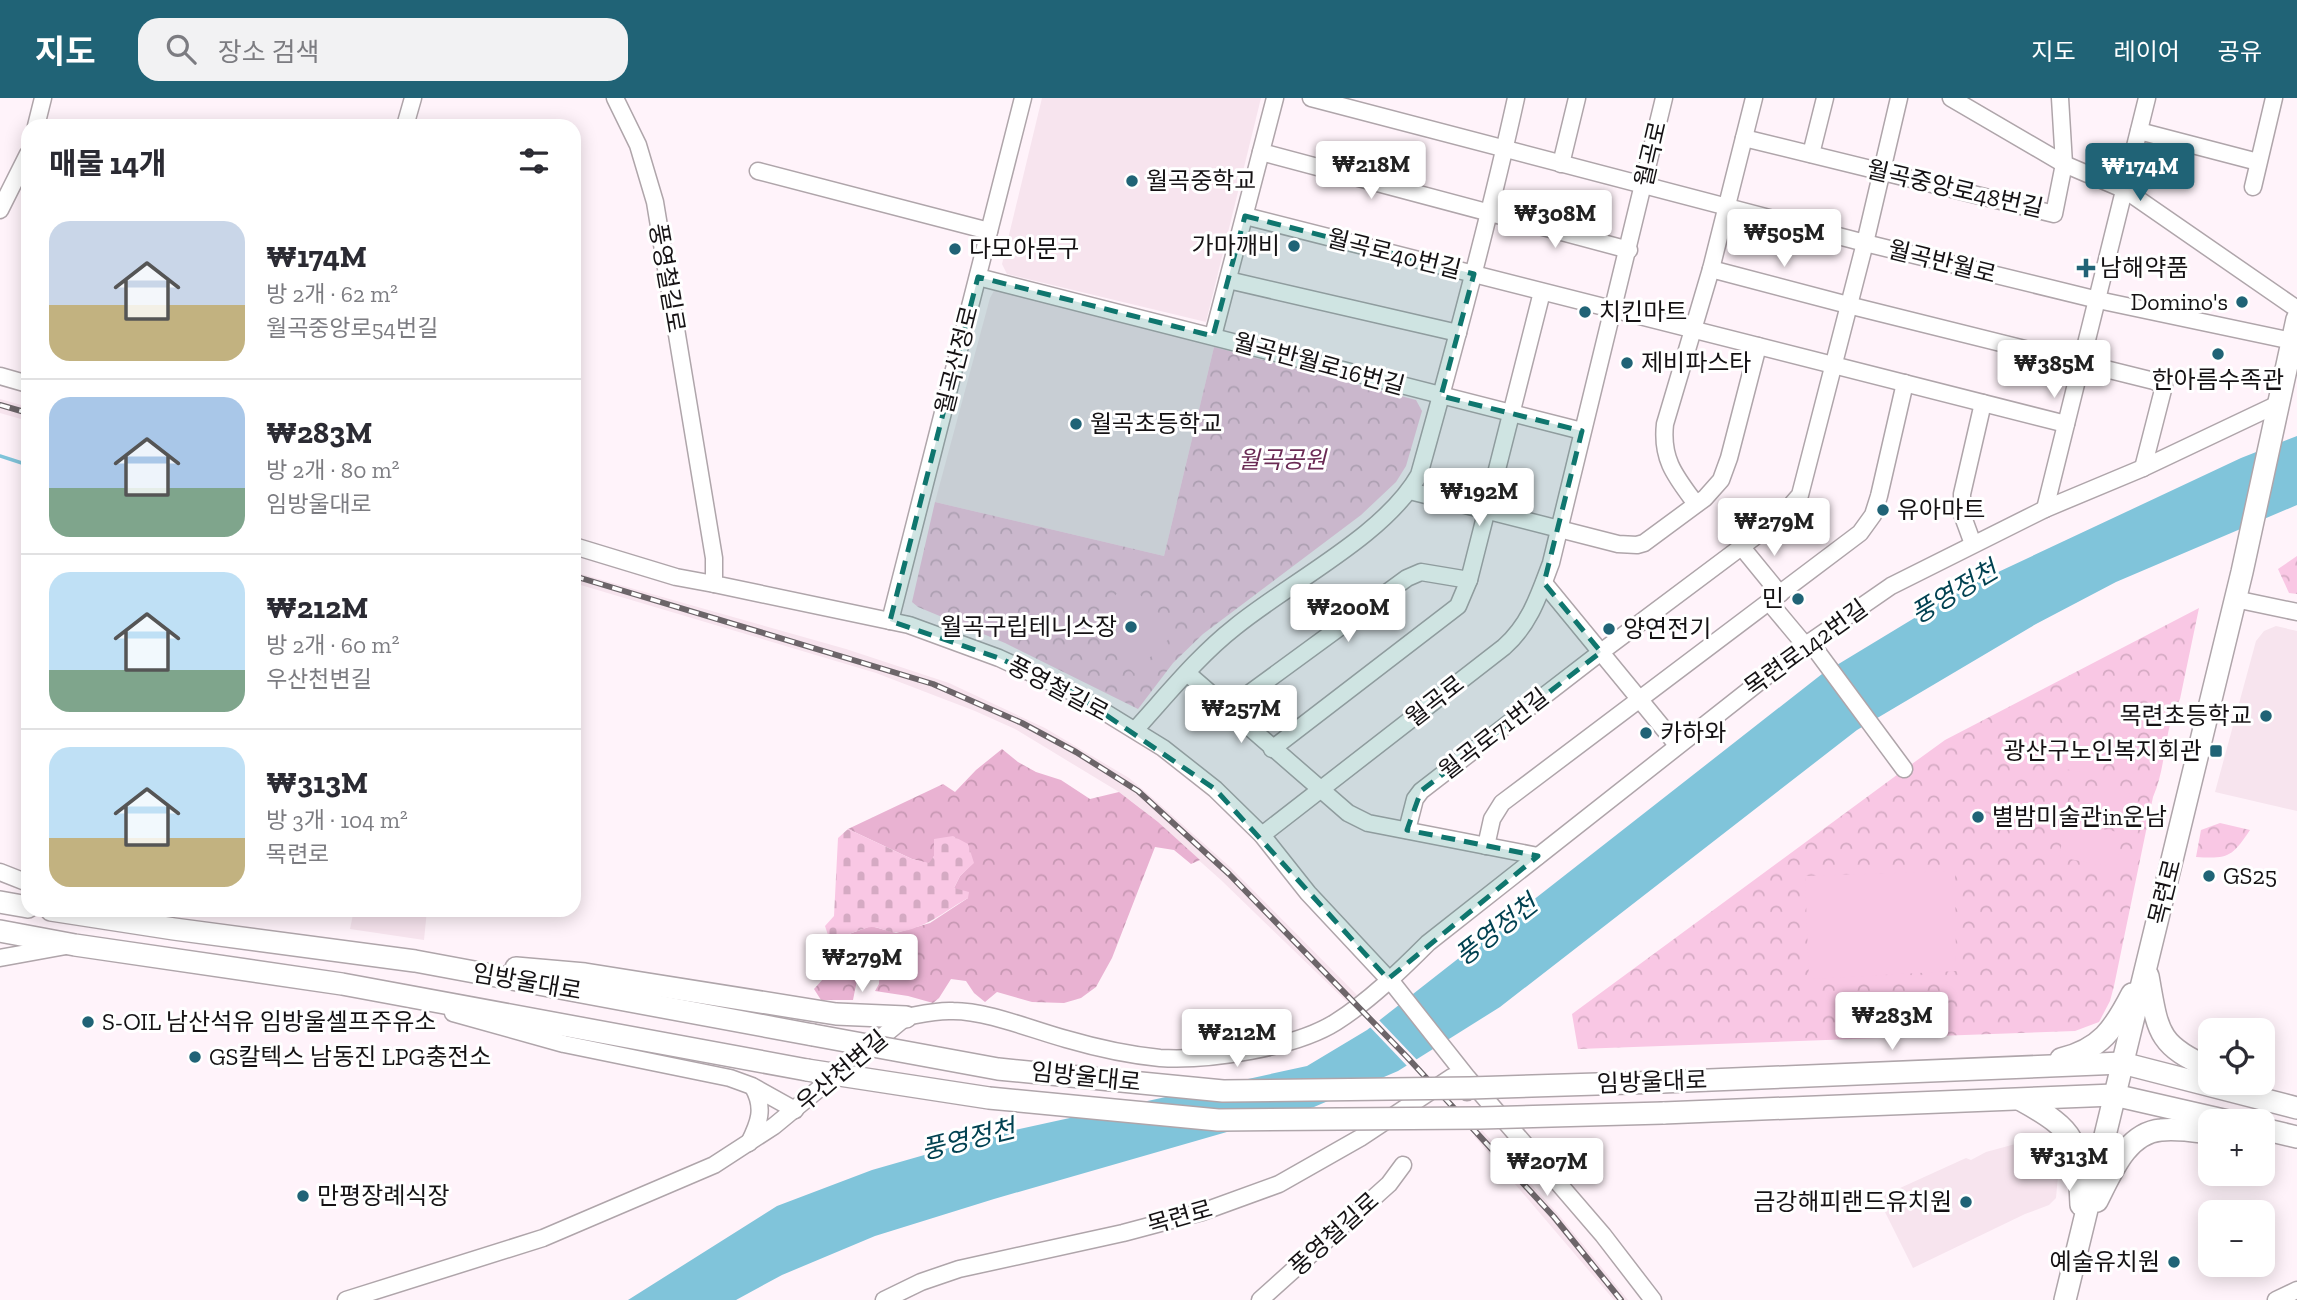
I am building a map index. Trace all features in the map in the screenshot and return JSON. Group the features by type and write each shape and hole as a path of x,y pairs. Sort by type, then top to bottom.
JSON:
{"main road":[{"name":"목련로","path":"2065,1300 2242,572 2295,340 2297,319"},
{"path":"0,902 21,906"},
{"name":"임방울대로","path":"103,917 415,961 998,1069 1223,1091 1470,1088 2122,1063 2297,1106"},
{"name":"임방울대로","path":"0,931 352,986 807,1070 989,1098 1217,1120 1480,1118 1663,1113 2114,1095 2198,1114"},
{"path":"415,961 470,963 585,974 836,1014 906,1017"},
{"path":"2027,1067 2073,1056 2097,1044 2115,1024 2146,968"},
{"path":"2146,968 2164,1037 2177,1052 2198,1062"},
{"path":"2273,1095 2297,1106"},
{"path":"2019,1099 2061,1124 2074,1143 2079,1161 2082,1231"},
{"path":"2082,1231 2118,1162 2127,1148 2141,1136 2163,1129 2198,1132"},
{"path":"2275,1132 2297,1138"},
{"path":"2275,1137 2297,1138"}],"street":[{"path":"38,119 43,98"},
{"path":"407,119 413,98"},
{"name":"풍영철길로","path":"615,98 638,145 655,202 714,558 714,584 920,628 999,658 1072,692 1163,748 1215,789 1262,835 1308,893 1391,982 1511,1140 1526,1145 1603,1235 1653,1300"},
{"name":"월곡산정로","path":"890,621 1023,98"},
{"name":"월곡반월로16번길","path":"1275,98 1213,336 1582,431"},
{"name":"월곡반월로","path":"1311,98 1865,243 2098,300 2295,340"},
{"path":"1135,730 1234,627 1339,552 1375,524 1410,491 1419,475 1474,274 1516,98"},
{"path":"1561,164 1577,98"},
{"name":"월곡로","path":"1262,835 1512,640 1534,610 1551,563 1664,98"},
{"path":"1696,504 1672,472 1666,455 1665,424 1711,269 1754,98"},
{"path":"1811,154 1825,98"},
{"name":"월곡로71번길","path":"1407,830 1415,799 1421,791 1780,517 1800,495 1899,98"},
{"path":"1951,98 2064,164 2125,190 2297,309"},
{"name":"월곡중앙로48번길","path":"1744,138 2054,214 2064,164 2060,98"},
{"path":"2045,509 2147,98"},
{"path":"2253,187 2274,98"},
{"path":"2139,131 2258,162"},
{"path":"1261,152 1629,250"},
{"path":"0,210 21,167"},
{"path":"758,172 989,231"},
{"name":"월곡로40번길","path":"1245,216 2066,424"},
{"path":"1711,269 2154,381 2164,386 2143,468"},
{"path":"978,276 1213,336"},
{"path":"1228,280 1458,333"},
{"path":"1272,748 1458,606 1469,580 1542,292"},
{"path":"1410,491 1558,530 1618,544 1637,545 1652,538 1696,504 1721,480 1727,468 1758,346"},
{"path":"0,376 21,382"},
{"path":"1486,846 1492,818 1502,803 1860,533 1873,515 1905,383"},
{"path":"1973,544 1962,514 1962,494 1983,403"},
{"name":"목련로142번길","path":"1391,982 1428,943 1677,745 1891,586 2045,509 2277,411"},
{"path":"1740,545 1770,601 1811,646 1900,763"},
{"path":"581,548 676,577 714,584"},
{"path":"1228,709 1407,578 1421,572 1469,580"},
{"path":"1544,583 1677,745"},
{"path":"2235,599 2297,612"},
{"path":"1187,673 1348,813 1368,823 1538,856"},
{"path":"0,872 21,880"},
{"path":"0,958 75,944"},
{"name":"우산천변길","path":"346,1300 543,1238 714,1165 795,1110 906,1017 928,1012 954,1011 976,1014 1094,1047 1161,1058 1214,1056 1254,1050 1310,1035 1335,1023 1391,982"},
{"path":"352,986 564,1044 730,1078 795,1110"},
{"name":"목련로","path":"884,1300 921,1282 959,1269 1123,1233 1202,1212 1279,1184 1460,1076"},
{"path":"749,1143 756,1130 761,1109 761,1102 753,1087"},
{"name":"풍영철길로","path":"1260,1300 1389,1184 1404,1164"},
{"path":"2276,1300 2297,1290"}],"highlighted area":[{"path":"1245,216 1474,274 1441,396 1582,431 1544,583 1601,652 1421,791 1407,830 1538,856 1388,979 1215,789 1072,692 999,658 890,621 978,277 1213,336"}],"shaded area":[{"name":"월곡중학교","path":"1042,98 1261,98 1206,322 1007,274 1002,264"},
{"name":"월곡초등학교","path":"996,287 1214,347 1164,556 935,502 990,298"},
{"path":"0,399 21,405 21,419 0,413"},
{"path":"581,574 846,649 949,683 1045,728 1129,778 1148,794 1230,867 1357,995 1347,1002 1221,880 1119,792 1015,729 876,673 581,585"},
{"name":"목련초등학교","path":"2276,626 2297,631 2297,811 2215,792 2256,641 2264,631"},
{"path":"353,917 426,917 424,940 350,929"},
{"path":"1482,1130 1559,1215 1628,1300 1614,1300 1474,1136"},
{"name":"금강해피랜드유치원","path":"2043,1141 2050,1144 2056,1158 2058,1176 2056,1198 2049,1205 1913,1268 1878,1198 1966,1158 1971,1160 1986,1152 2019,1143"}],"green space":[{"name":"월곡공원","path":"1214,347 1416,400 1422,411 1406,466 1396,482 1361,515 1203,634 1173,663 1138,709 1005,643 918,607 912,602 935,502 1164,556"},
{"path":"2297,556 2297,594 2289,593 2278,569"},
{"name":"월곡구립테니스장","path":"1128,583 1177,631 1134,673 1085,624"},
{"path":"2199,608 2180,699 2171,723 2161,773 2153,797 2114,986 2099,1022 2075,1031 1578,1049 1572,1014 1945,740"},
{"path":"2059,736 2098,743 2092,774 2054,767"},
{"path":"1002,749 1018,762 1036,772 1061,780 1090,799 1119,792 1200,860 1191,864 1174,850 1155,847 1112,958 1096,987 1081,998 1064,1003 1032,1002 997,992 985,1002 974,993 966,981 951,979 933,1003 875,991 879,984 880,967 859,970 853,1000 821,1000 814,989 823,979 826,968 817,955 830,941 871,926 896,933 930,923 968,898 954,888 960,876 973,863 934,856 930,864 912,859 848,829 943,784 955,792"},
{"path":"2094,786 2130,792 2124,824 2089,818"},
{"path":"2066,822 2123,833 2116,868 2059,857"},
{"path":"2220,823 2250,830 2228,854 2196,857 2201,830"},
{"path":"848,829 912,859 929,863 934,856 934,839 953,836 968,844 974,863 960,876 954,888 969,892 968,898 927,923 909,930 896,932 869,927 830,941 825,926 834,916 838,838"},
{"path":"1955,871 1956,971 1809,979 1805,876"}],"water":[{"name":"풍영정천","path":"2297,436 2297,505 2116,582 2036,624 1857,730 1500,1007 1398,1071 1314,1107 875,1236 782,1275 736,1300 628,1300 777,1206 872,1170 1001,1133 1307,1066 1367,1030 1822,674 1964,588 2241,458"}],"pier":[{"path":"1377,1018 1419,1062 1409,1068 1368,1025"}],"waterway":[{"path":"0,456 21,463"}],"railway":[{"path":"0,405 21,411"},
{"path":"581,578 933,684 1022,723 1076,752 1138,791 1229,874 1407,1057 1554,1217 1621,1300"}],"place":[{"name":"월곡중학교","path":"1132,181"},
{"name":"가마깨비","path":"1294,246"},
{"name":"다모아문구","path":"955,249"},
{"name":"남해약품","path":"2086,268"},
{"name":"Domino's","path":"2242,302"},
{"name":"치킨마트","path":"1585,312"},
{"name":"한아름수족관","path":"2218,354"},
{"name":"제비파스타","path":"1627,363"},
{"name":"월곡초등학교","path":"1076,424"},
{"name":"유아마트","path":"1883,510"},
{"name":"민","path":"1798,599"},
{"name":"월곡구립테니스장","path":"1131,627"},
{"name":"양연전기","path":"1609,629"},
{"name":"목련초등학교","path":"2266,716"},
{"name":"카하와","path":"1646,733"},
{"name":"광산구노인복지회관","path":"2216,751"},
{"name":"별밤미술관in운남","path":"1978,817"},
{"name":"GS25","path":"2209,876"},
{"name":"S-OIL 남산석유 임방울셀프주유소","path":"88,1022"},
{"name":"GS칼텍스 남동진 LPG충전소","path":"195,1057"},
{"name":"만평장례식장","path":"303,1196"},
{"name":"금강해피랜드유치원","path":"1966,1202"},
{"name":"예술유치원","path":"2174,1262"}]}
